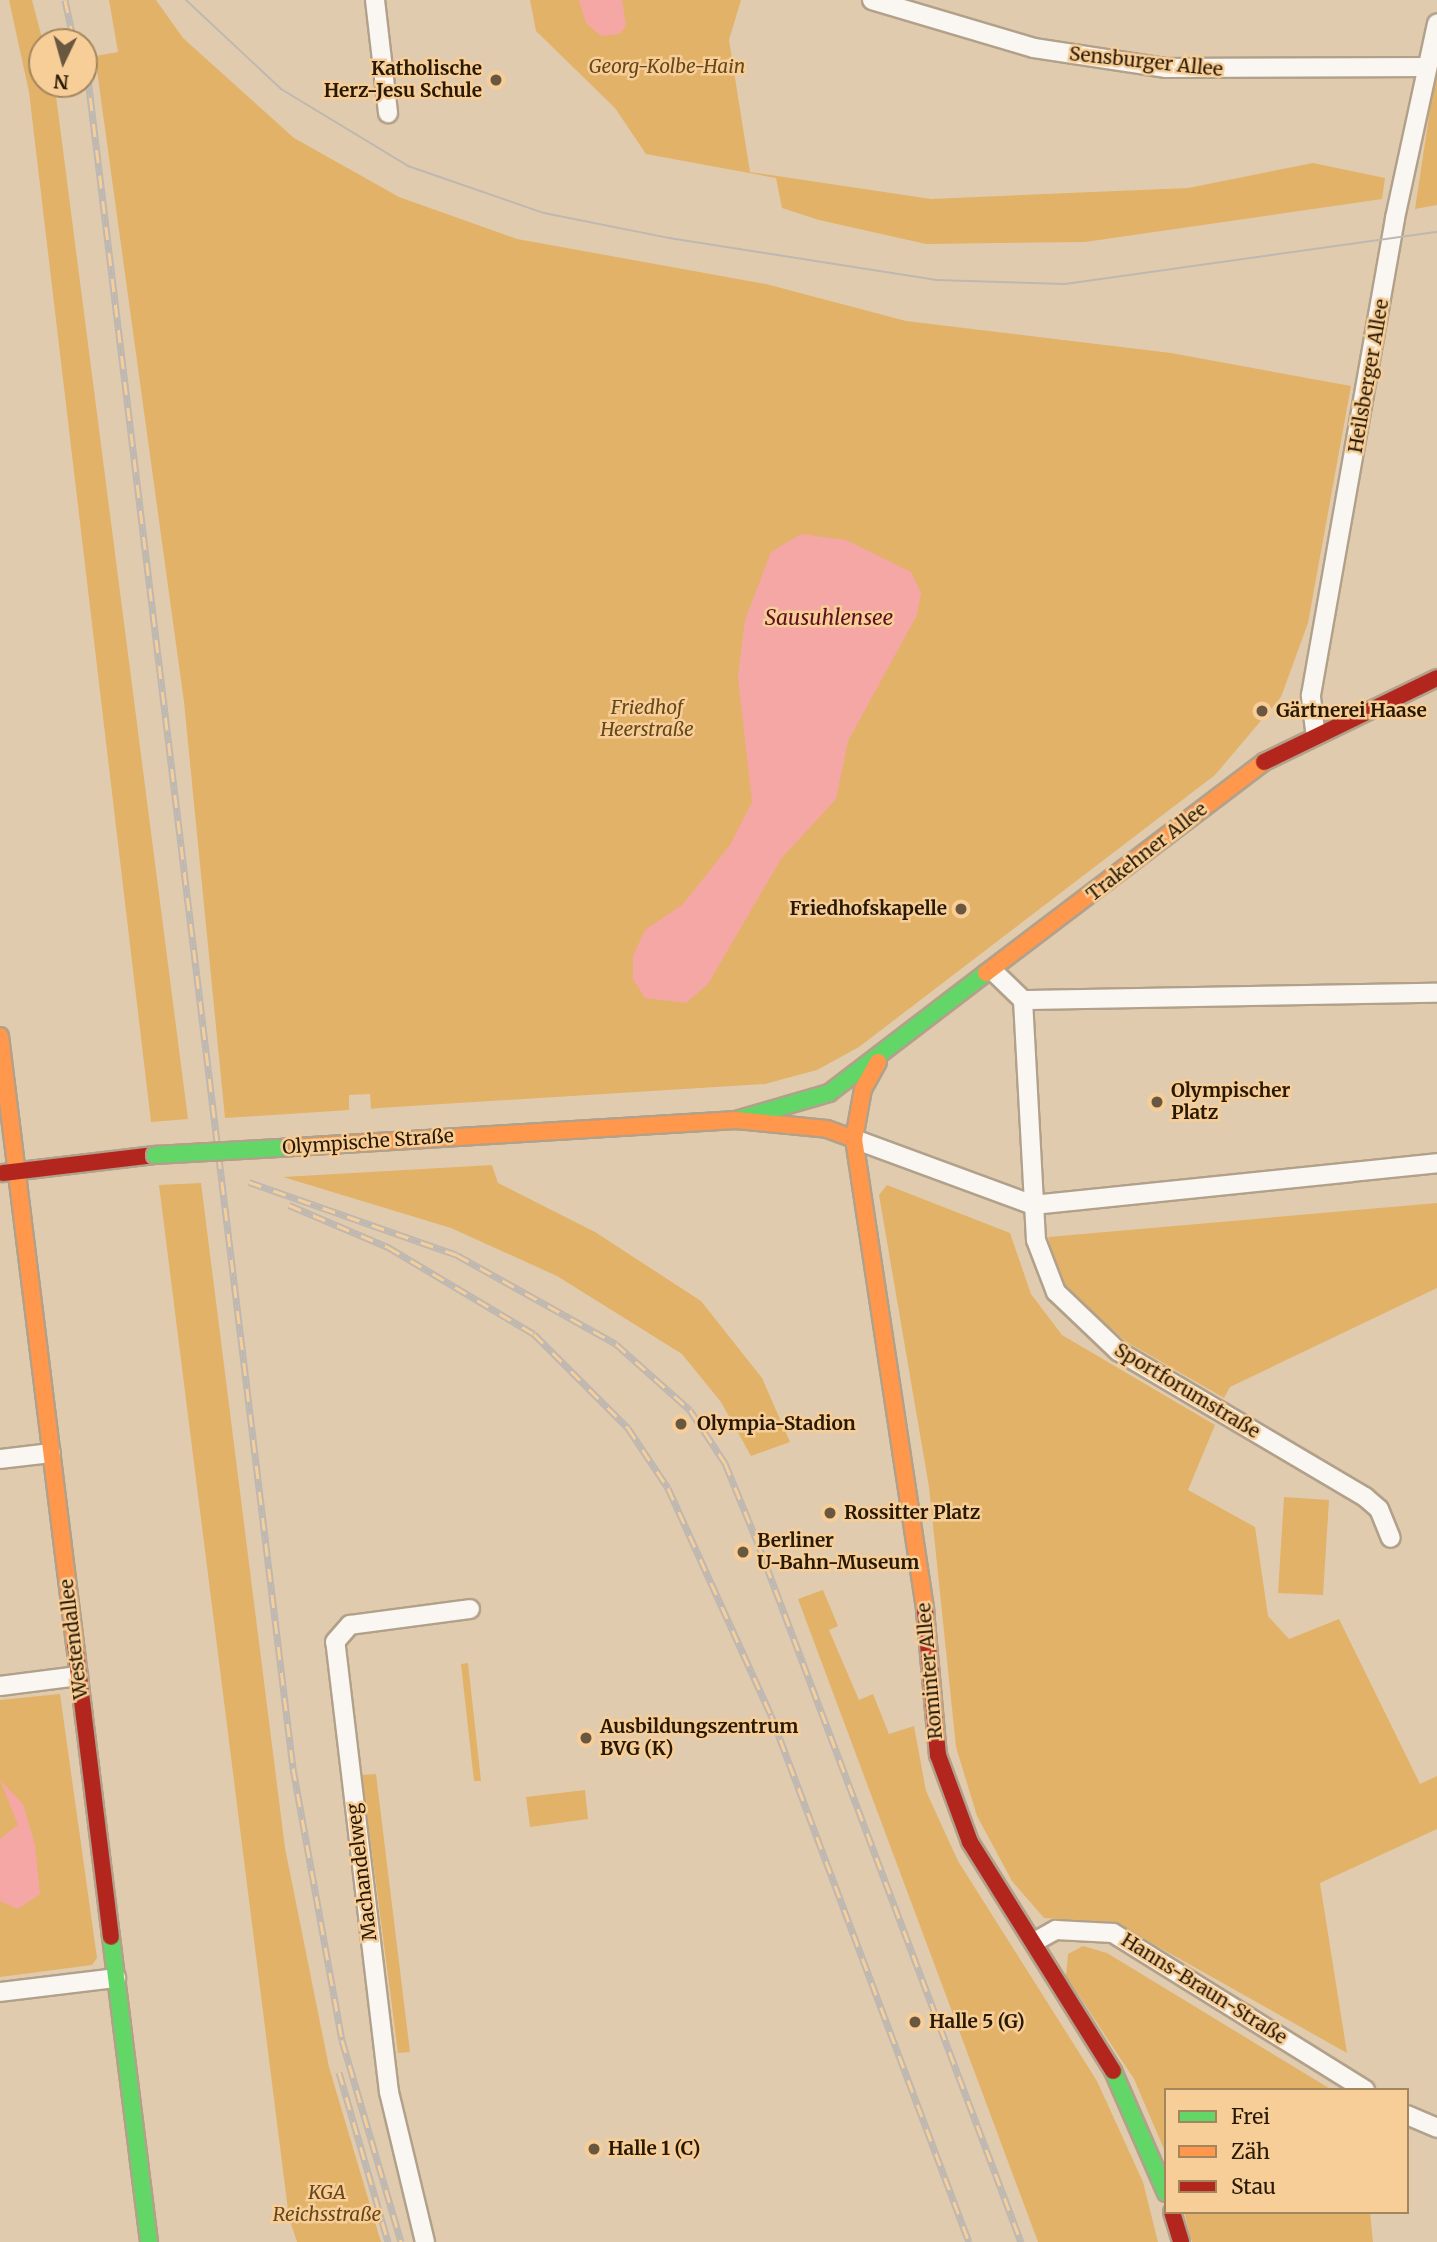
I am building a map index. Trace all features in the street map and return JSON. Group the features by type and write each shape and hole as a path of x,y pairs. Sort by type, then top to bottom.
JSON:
{"street":[{"path":"375,0 388,113"},
{"name":"Sensburger Allee","path":"872,0 1010,43 1166,68 1426,66"},
{"name":"Heilsberger Allee","path":"1315,730 1311,695 1426,66 1437,23"},
{"name":"Trakehner Allee","path":"878,1062 1241,779 1315,730 1437,678"},
{"path":"994,972 1023,1000 1033,1205"},
{"path":"1023,1000 1437,993"},
{"name":"Westendallee","path":"0,1036 78,1676 109,1979 149,2242"},
{"path":"878,1062 863,1089 854,1139 1033,1205 1437,1163"},
{"name":"Olympische Straße","path":"736,1120 829,1093 878,1062"},
{"name":"Olympische Straße","path":"0,1174 155,1155 736,1120 827,1129 854,1139"},
{"name":"Rominter Allee","path":"854,1139 911,1490 938,1755 970,1842 1120,2083 1164,2188"},
{"name":"Sportforumstraße","path":"1033,1205 1047,1275 1077,1317 1118,1351 1365,1497 1379,1509 1391,1538"},
{"path":"0,1459 51,1453"},
{"name":"Machandelweg","path":"425,2242 389,2092 335,1642 350,1625 470,1609"},
{"path":"0,1686 78,1676"},
{"name":"Hanns-Braun-Straße","path":"1034,1942 1056,1930 1113,1933 1361,2088"},
{"path":"0,1992 109,1979"},
{"path":"1409,2116 1437,2128"},
{"path":"1173,2214 1181,2242"}],"green space":[{"path":"9,0 32,0 39,28 28,28 28,87"},
{"name":"Friedhof Heerstraße","path":"109,0 156,0 183,38 294,138 399,197 517,239 766,284 906,321 1171,353 1351,386 1308,623 1281,697 1215,775 859,1047 817,1070 765,1084 371,1109 370,1094 349,1095 349,1110 225,1118 184,702 98,78 98,55 118,52"},
{"name":"Georg-Kolbe-Hain","path":"530,0 741,0 729,40 750,172 931,199 1188,188 1313,163 1385,178 1382,199 1085,242 926,244 819,220 782,208 776,178 646,154 615,108 536,31"},
{"path":"1437,73 1437,205 1415,209 1431,103"},
{"path":"30,98 56,98 188,1119 151,1122"},
{"path":"492,1165 498,1183 595,1232 701,1301 762,1378 790,1442 751,1456 721,1402 682,1354 557,1276 451,1228 283,1177"},
{"name":"KGA Reichsstraße","path":"201,1183 285,1848 329,2067 381,2242 297,2242 289,2218 159,1185"},
{"path":"887,1185 1010,1233 1031,1294 1062,1335 1215,1425 1188,1490 1255,1527 1268,1616 1289,1639 1339,1619 1420,1784 1437,1776 1437,1829 1320,1883 1347,2053 1114,1922 1044,1918 1012,1881 977,1816 956,1747 929,1487 879,1195"},
{"path":"1437,1203 1437,1288 1230,1387 1224,1398 1127,1342 1076,1300 1056,1272 1048,1237"},
{"path":"1284,1497 1329,1500 1323,1595 1278,1593"},
{"path":"823,1590 838,1626 829,1630 859,1700 873,1694 889,1734 914,1726 926,1791 958,1861 1097,2081 1143,2182 1158,2242 1038,2242 798,1599"},
{"path":"468,1663 481,1781 474,1781 461,1664"},
{"path":"60,1694 97,1958 92,1965 0,1977 0,1700"},
{"path":"376,1774 410,2052 398,2053 362,1775"},
{"path":"585,1790 588,1819 530,1827 526,1797"},
{"path":"1083,1946 1107,1953 1329,2088 1164,2088 1164,2149 1134,2079 1066,1976 1068,1954"},
{"path":"1185,2214 1370,2214 1373,2242 1192,2242"}],"water":[{"path":"579,0 622,0 626,26 619,34 601,36 586,23"},
{"name":"Sausuhlensee","path":"801,534 846,540 911,572 921,593 917,615 848,741 836,799 781,859 708,984 686,1003 645,998 633,979 633,956 645,930 683,904 730,845 752,802 738,677 745,620 771,552"},
{"path":"0,1780 23,1804 35,1845 40,1894 18,1909 0,1901 0,1839 18,1825"}],"tram line":[{"path":"186,0 281,89 408,166 544,213 669,238 937,280 1065,284 1437,232"}],"railway":[{"path":"65,0 71,28"},
{"path":"90,98 293,1768 342,2040 401,2242"},
{"path":"249,1182 457,1255 616,1344 690,1410 725,1463 757,1541 1021,2242"},
{"path":"289,1205 388,1247 534,1334 628,1428 668,1488 771,1715 969,2242"},
{"path":"339,2072 388,2242"}],"traffic: fast":[{"path":"736,1120 829,1093 986,973"},
{"path":"155,1155 279,1148"},
{"path":"111,1937 149,2242"},
{"path":"1113,2071 1164,2188"}],"traffic: slow":[{"path":"986,973 1264,762"},
{"path":"0,1036 75,1644"},
{"path":"878,1062 863,1089 854,1139 925,1610"},
{"path":"279,1148 736,1120 827,1129 854,1139"}],"traffic: jam":[{"path":"1264,762 1437,678"},
{"path":"3,1173 155,1155"},
{"path":"925,1610 938,1755 970,1842 1113,2071"},
{"path":"75,1644 111,1937"},
{"path":"1173,2214 1181,2242"}],"place":[{"name":"Katholische Herz-Jesu Schule","path":"496,80"},
{"name":"Gärtnerei Haase","path":"1262,711"},
{"name":"Friedhofskapelle","path":"961,909"},
{"name":"Olympischer Platz","path":"1157,1102"},
{"name":"Olympia-Stadion","path":"681,1424"},
{"name":"Rossitter Platz","path":"830,1513"},
{"name":"Berliner U-Bahn-Museum","path":"743,1552"},
{"name":"Ausbildungszentrum BVG (K)","path":"586,1738"},
{"name":"Halle 5 (G)","path":"915,2022"},
{"name":"Halle 1 (C)","path":"594,2149"}]}
